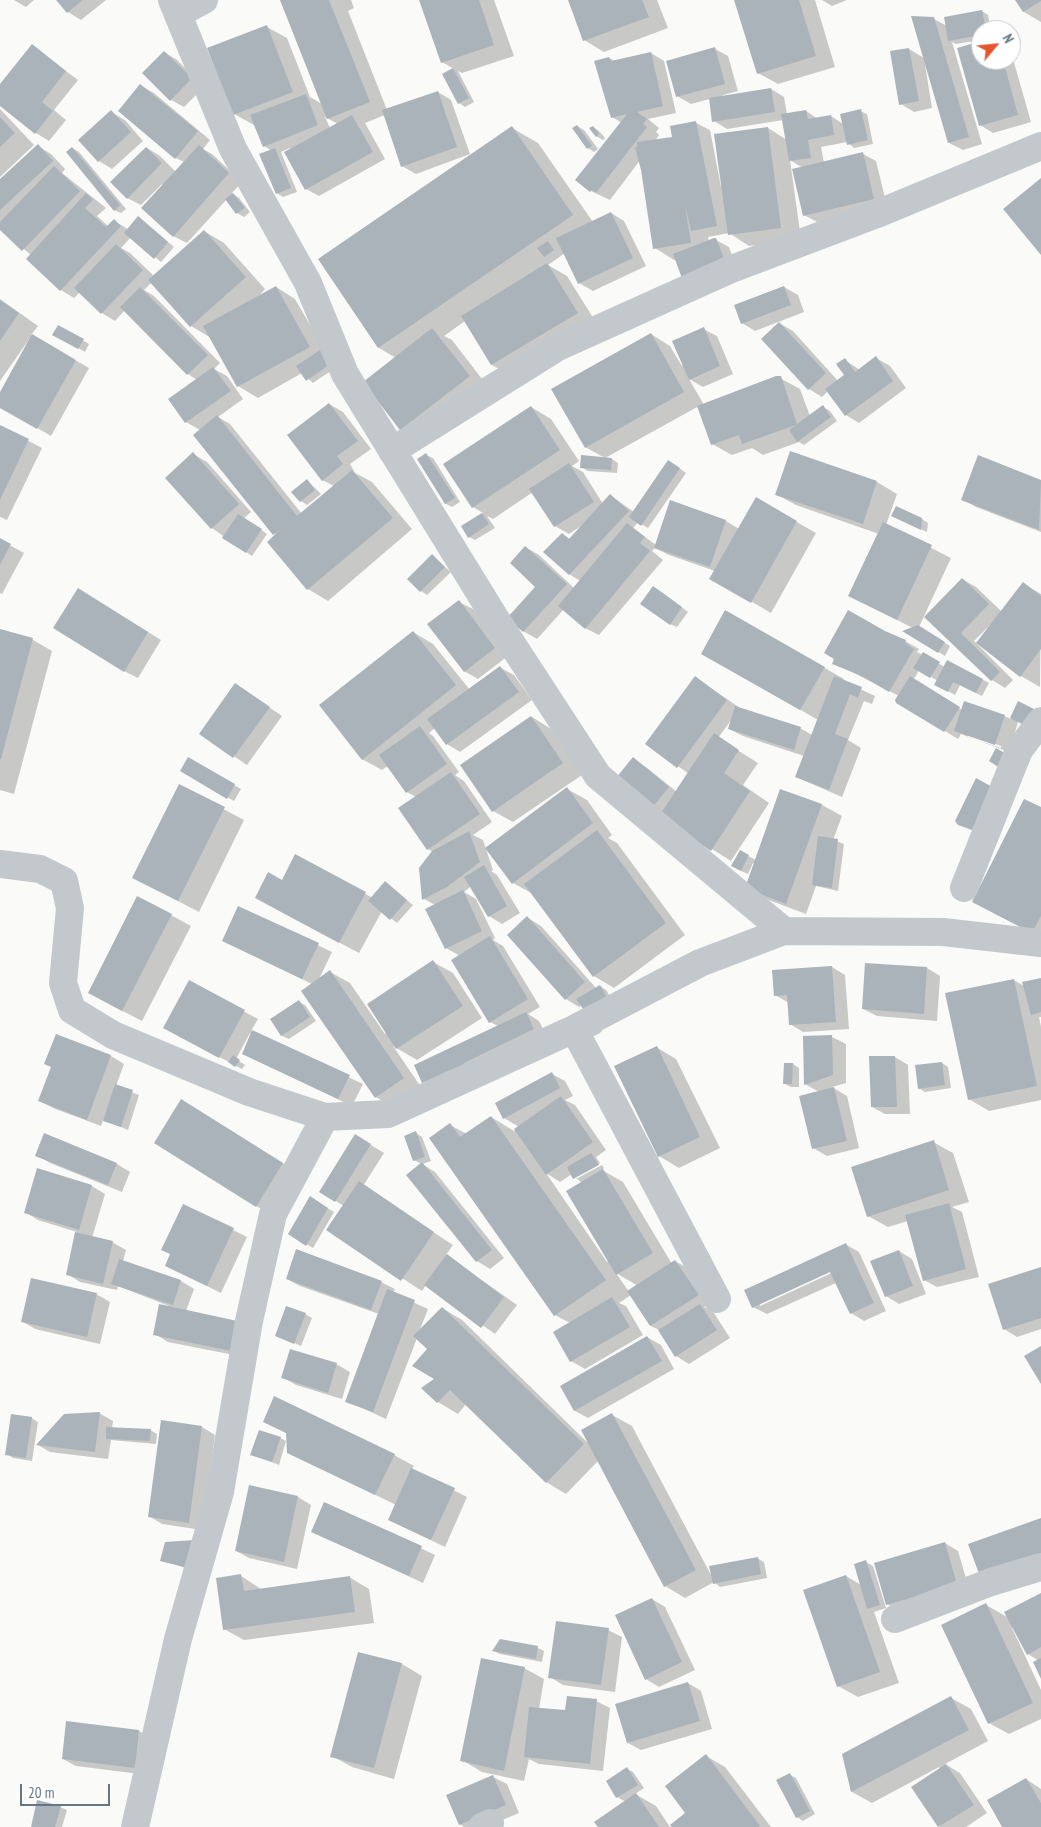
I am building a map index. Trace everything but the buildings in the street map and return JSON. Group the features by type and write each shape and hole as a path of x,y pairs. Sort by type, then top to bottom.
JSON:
{"street":[{"path":"204,0 175,7 233,149 308,283 345,374 497,621 598,776 792,931"},
{"path":"392,451 558,347 729,270 877,214 1041,146"},
{"path":"964,888 1019,750 1041,720"},
{"path":"0,864 40,870 64,881 70,908 63,983 72,1010 113,1035 249,1092 325,1117 388,1114 792,931 1030,941"},
{"path":"574,1030 717,1299"},
{"path":"134,1827 178,1639 220,1492 249,1321 273,1214 325,1117"},
{"path":"895,1619 990,1582 1041,1567"}]}
